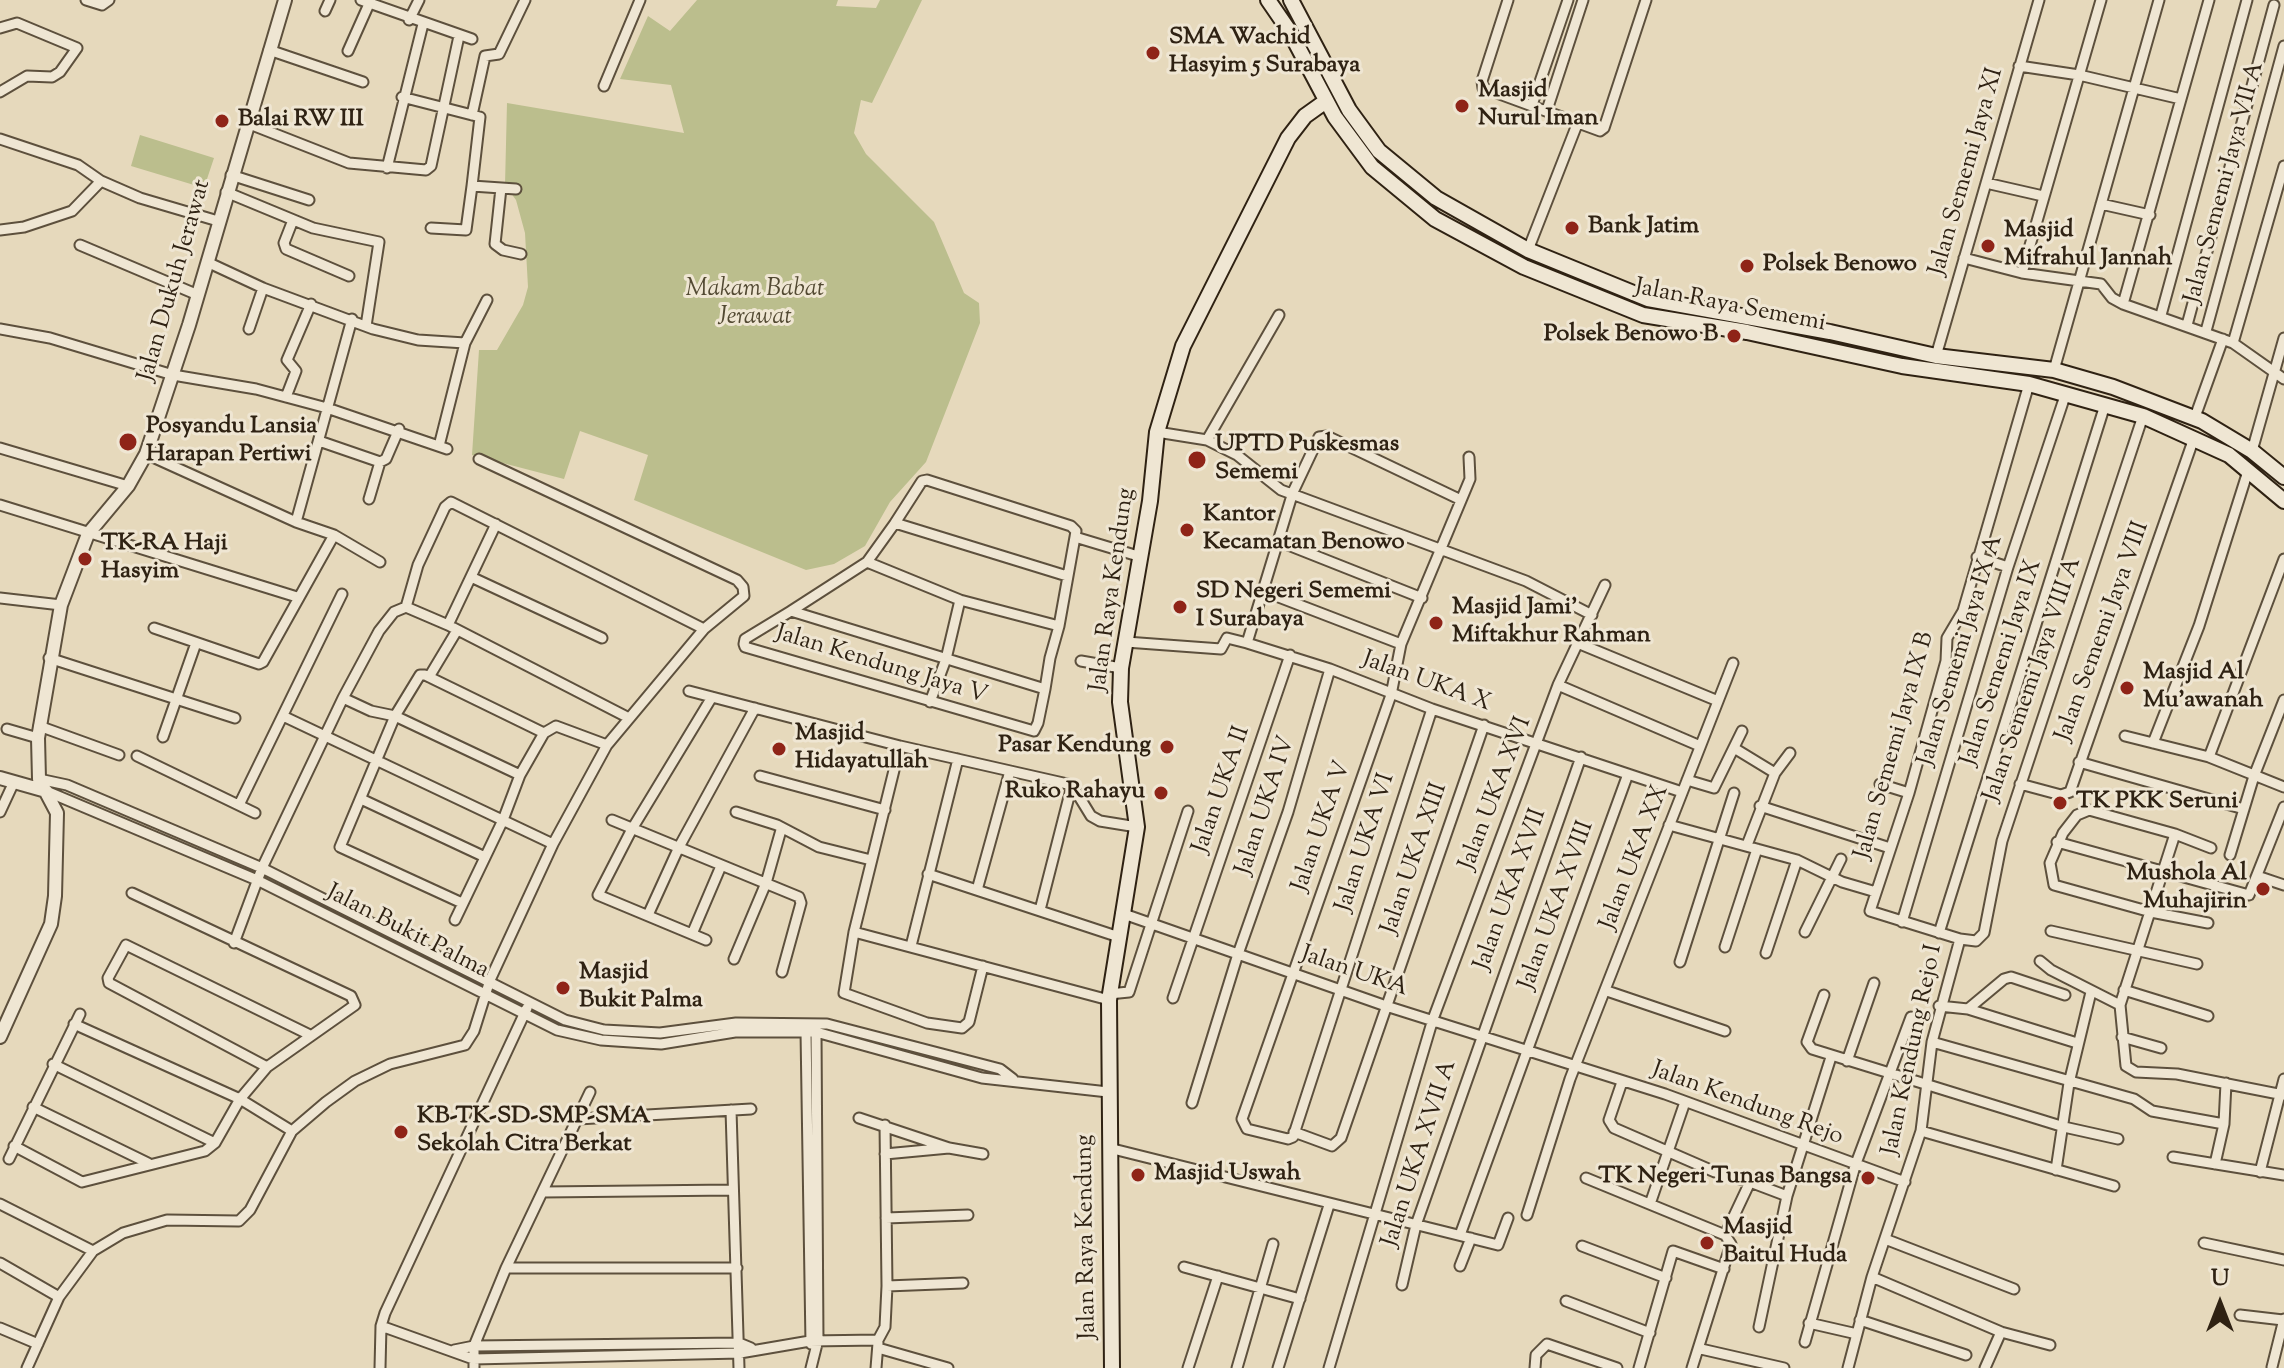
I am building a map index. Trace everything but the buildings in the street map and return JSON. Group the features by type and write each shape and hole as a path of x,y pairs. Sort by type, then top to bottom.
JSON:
{"main road":[{"name":"Jalan Raya Sememi","path":"1268,0 1290,32 1326,101 1372,167 1435,219 1581,283 1643,315 1747,332 1902,366 2029,384 2143,416 2229,455 2284,501"},
{"name":"Jalan Raya Sememi","path":"1291,0 1349,110 1379,151 1436,198 1581,283 1648,299 1817,329 1936,356 2054,370 2195,417 2252,451 2284,477"},
{"name":"Jalan Raya Kendung","path":"1112,1368 1109,997 1116,936 1137,827 1120,702 1121,668 1138,556 1150,501 1157,432 1183,346 1288,138 1305,116 1326,101"}],"street":[{"path":"86,0 102,5 109,0"},
{"name":"Jalan Dukuh Jerawat","path":"0,1037 51,924 57,813 39,779 38,732 61,605 88,534 128,486 146,454 198,295 285,0"},
{"path":"325,11 330,0"},
{"path":"409,20 419,0"},
{"path":"472,115 485,56 498,55 525,0"},
{"path":"604,86 640,0"},
{"path":"1508,0 1482,86 1600,131 1604,128 1646,0"},
{"path":"1532,105 1568,0"},
{"path":"1547,110 1583,0"},
{"name":"Jalan Sememi Jaya XI","path":"1936,356 2039,0"},
{"path":"2022,273 2101,0"},
{"path":"2054,370 2159,0"},
{"path":"2123,304 2209,0"},
{"path":"2161,315 2247,0"},
{"path":"348,51 364,2 409,20 472,39"},
{"path":"2187,325 2274,5"},
{"path":"0,28 17,23 77,48 60,72 52,77 27,76 0,92"},
{"path":"387,168 402,97 423,24"},
{"path":"247,123 349,163 387,168 430,168 459,36"},
{"name":"Jalan Sememi Jaya VII A","path":"2206,331 2284,46"},
{"path":"269,50 363,82"},
{"path":"2019,66 2079,75 2181,99"},
{"path":"402,97 472,115 482,122 466,230 431,228"},
{"path":"1528,250 1578,122"},
{"path":"0,139 78,165 101,181 218,221"},
{"path":"2195,417 2228,341 2284,166"},
{"path":"231,175 309,200"},
{"path":"0,230 60,217 72,211 101,181"},
{"path":"1986,183 2043,196"},
{"path":"472,186 516,189"},
{"path":"501,188 495,244 503,250 521,254"},
{"path":"226,192 293,220 379,242 366,326"},
{"path":"2101,204 2150,215"},
{"path":"293,220 284,243 286,249 349,276"},
{"path":"80,245 198,295"},
{"path":"1964,258 2022,273 2101,284 2112,298 2123,304 2228,341 2284,379"},
{"path":"207,262 263,288 366,326 418,340 465,343"},
{"path":"249,329 263,288"},
{"path":"0,329 50,338 173,375 286,397 399,429 443,447 465,343 487,300"},
{"path":"286,397 296,371 287,360 311,304"},
{"path":"1207,440 1279,315"},
{"path":"296,522 352,319"},
{"path":"2252,451 2284,338"},
{"name":"Jalan Sememi Jaya IX B","path":"1876,892 1909,793 1946,661 1947,638 1963,611 2029,384"},
{"name":"Jalan Sememi Jaya IX A","path":"1902,922 2008,567 2066,393"},
{"name":"Jalan Sememi Jaya IX","path":"1939,933 2105,405"},
{"name":"Jalan Sememi Jaya VIII A","path":"1960,939 1976,941 1984,933 2002,841 2143,416"},
{"path":"319,441 380,462 386,459 399,429"},
{"path":"1157,432 1207,440 1237,455 1281,490 1526,581 1592,615"},
{"path":"1126,642 1221,649 1227,638 1247,643 1293,492 1317,440 1322,436 1459,499"},
{"name":"Jalan Sememi Jaya VIII","path":"2020,784 2066,795 2194,438"},
{"path":"0,448 128,486"},
{"path":"146,454 296,522 334,535 380,562"},
{"name":"Jalan UKA V","path":"1293,1135 1243,1126 1292,973 1391,695 1401,644 1443,549 1459,499 1470,479 1469,457"},
{"path":"479,459 737,580 743,587 744,596 704,629 627,717 607,745 553,844 490,980 492,996 557,1030 601,1040 660,1039 735,1032 811,1032 889,1046"},
{"path":"369,499 380,462"},
{"path":"2153,743 2199,626 2248,471"},
{"path":"791,611 867,562 924,480 1071,526 1076,531 1045,689"},
{"path":"234,943 262,868 343,698 387,619 406,607 418,565 447,504 457,503 704,629"},
{"path":"0,505 297,597"},
{"path":"895,523 1067,576"},
{"path":"429,677 496,524"},
{"path":"154,628 259,664 266,659 297,597 334,535"},
{"path":"1075,537 1138,556"},
{"path":"1278,541 1422,598"},
{"path":"1977,557 2008,567"},
{"path":"2209,757 2284,559"},
{"path":"867,562 960,600 1059,626"},
{"path":"471,577 602,638"},
{"name":"Jalan UKA XVI","path":"1329,1368 1433,1019 1558,685 1580,644 1605,585"},
{"path":"1263,591 1401,644"},
{"path":"239,805 285,717 342,594"},
{"path":"0,598 61,605"},
{"path":"930,702 946,659 960,600"},
{"path":"406,607 627,717"},
{"name":"Jalan Kendung Jaya V","path":"791,611 1045,689 1036,729 1031,732 745,647 745,639 791,611"},
{"path":"163,737 196,643"},
{"name":"Jalan UKA X","path":"1247,643 1290,655 1391,695 1682,792"},
{"path":"1580,644 1718,701"},
{"name":"Jalan UKA II","path":"1173,998 1290,655"},
{"path":"49,658 235,718"},
{"path":"1081,661 1121,668"},
{"name":"Jalan UKA XX","path":"1527,1215 1575,1066 1607,991 1733,663"},
{"name":"Jalan UKA IV","path":"1192,1103 1238,954 1288,812 1330,669"},
{"path":"462,903 340,847 395,716 420,675 544,733"},
{"path":"1558,685 1700,746"},
{"path":"689,691 900,746 1072,785 1091,816 1100,821 1137,827"},
{"path":"706,940 598,895 632,829 712,697"},
{"path":"343,698 371,711 395,716 520,775"},
{"path":"2230,855 2254,776 2284,700"},
{"path":"648,915 679,847 755,708"},
{"name":"Jalan UKA VI","path":"1293,1135 1432,709"},
{"path":"285,717 553,844"},
{"name":"Jalan UKA XIII","path":"1293,1135 1332,1146 1338,1144 1484,725"},
{"path":"455,920 503,820 520,775 544,733 556,726 607,745"},
{"path":"7,729 38,732 119,755"},
{"path":"1687,780 1714,788 1742,731"},
{"path":"2125,736 2209,757 2284,787"},
{"path":"900,746 842,989 846,995 927,1023 958,1029 969,1022 983,966"},
{"path":"1734,748 1775,773"},
{"path":"1725,947 1760,806 1775,773 1790,753"},
{"path":"137,756 255,813"},
{"name":"Jalan UKA XVII","path":"1481,1036 1581,757"},
{"path":"911,946 958,759"},
{"path":"2079,762 2244,809"},
{"path":"977,890 1010,771"},
{"name":"Jalan UKA XVIII","path":"1460,1235 1628,774"},
{"path":"760,776 885,810"},
{"path":"0,778 46,791"},
{"path":"0,812 19,784 39,779"},
{"name":"Jalan Bukit Palma","path":"39,779 67,785 262,868 565,1020 660,1039"},
{"path":"1880,784 1909,793"},
{"path":"1040,910 1072,785"},
{"name":"Jalan Bukit Palma","path":"27,1368 59,1297 93,1251 123,1233 151,1223 178,1219 239,1221 250,1210 292,1131 355,1081 378,1069 414,1055 465,1045 492,996 257,880 46,791"},
{"path":"1680,962 1734,793"},
{"path":"361,799 485,857"},
{"path":"1760,806 1890,848"},
{"path":"2057,842 2249,895 2284,807"},
{"path":"2208,923 2151,912 2054,885 2050,863 2057,842 2077,815 2089,810 2175,834 2211,848"},
{"path":"854,932 1109,997 1129,992 1188,811"},
{"path":"736,812 819,847 871,860"},
{"path":"612,820 801,899 782,972"},
{"path":"1669,825 1797,860 1876,892"},
{"path":"734,959 766,883 781,830"},
{"path":"2175,834 2140,952 2120,1005 2126,1066 2136,1072 2226,1083 2281,1095"},
{"path":"1805,932 1841,859"},
{"path":"1766,953 1797,860"},
{"path":"692,934 721,866"},
{"path":"928,874 1116,936"},
{"path":"2257,876 2284,885"},
{"name":"Jalan Kendung Rejo I","path":"1848,1368 1872,1277 1921,1131 1939,1006 1960,939 1871,912 1876,892"},
{"path":"14,1146 77,1182 88,1182 148,1163 194,1155 215,1143 240,1099 267,1067 310,1035 350,1011 356,1000 132,893"},
{"name":"Jalan UKA","path":"1121,913 1386,1006 1575,1066"},
{"path":"2051,931 2197,964"},
{"path":"267,1067 109,983 108,978 126,945 310,1035"},
{"path":"2040,961 2091,992 2120,1005"},
{"path":"1968,1009 2004,979 2011,977 2065,995"},
{"path":"1847,1061 1874,983"},
{"path":"2124,990 2208,1016"},
{"path":"1607,991 1725,1031"},
{"path":"2056,1170 2069,1083 2091,992"},
{"path":"1824,995 1808,1044 1831,1057 1891,1072 2064,1127 2118,1139"},
{"path":"380,1368 381,1326 526,999"},
{"path":"1939,1006 1968,1009 2077,1043"},
{"path":"9,1159 80,1014"},
{"path":"1805,1342 1855,1166 1911,1017"},
{"path":"660,1039 736,1023 808,1022 982,1078 1013,1079 1108,1092"},
{"path":"74,1024 240,1099 292,1131"},
{"path":"811,1032 814,1344 811,1368"},
{"name":"Jalan UKA XVII A","path":"1402,1285 1416,1225 1481,1036"},
{"path":"2122,1037 2161,1048"},
{"path":"1932,1042 2142,1104 2224,1124"},
{"path":"1759,1327 1787,1196 1831,1057"},
{"path":"53,1064 215,1143"},
{"name":"Jalan Kendung Rejo","path":"1575,1066 1662,1093 1905,1182"},
{"path":"2260,1172 2284,1079"},
{"path":"1622,1082 1612,1126 1670,1153 1787,1196"},
{"path":"2215,1164 2224,1124 2226,1083"},
{"path":"473,1363 474,1346 506,1268 590,1092"},
{"path":"1650,1204 1685,1102"},
{"path":"33,1107 148,1163"},
{"path":"578,1119 751,1109"},
{"path":"731,1110 739,1368"},
{"path":"859,1118 949,1148 983,1154"},
{"path":"876,1368 878,1344 885,1327 887,1286 885,1125"},
{"path":"1921,1131 2114,1186"},
{"path":"885,1154 949,1148"},
{"path":"1109,1148 1499,1245 1508,1218"},
{"path":"2173,1157 2284,1175"},
{"path":"1586,1178 1725,1235 1731,1244 1701,1349 1692,1368"},
{"path":"1725,1235 1750,1182"},
{"path":"543,1192 733,1190"},
{"path":"0,1204 93,1251"},
{"path":"1278,1368 1329,1205"},
{"path":"886,1218 968,1215"},
{"path":"1460,1266 1471,1238"},
{"path":"1885,1239 2014,1289"},
{"path":"2204,1243 2284,1260"},
{"path":"1237,1368 1273,1244"},
{"path":"1582,1246 1666,1278"},
{"path":"1639,1368 1673,1251 1724,1269"},
{"path":"0,1263 59,1297"},
{"path":"1184,1267 1300,1299"},
{"path":"506,1268 737,1268"},
{"path":"1188,1368 1218,1276"},
{"path":"1872,1277 2001,1332 2050,1345"},
{"path":"887,1286 963,1283"},
{"path":"1566,1301 1650,1333"},
{"path":"2240,1315 2283,1320 2272,1367"},
{"path":"1860,1320 1966,1355"},
{"path":"1809,1323 1857,1334"},
{"path":"381,1326 454,1350 473,1363 740,1348"},
{"path":"0,1328 38,1344"},
{"path":"1985,1368 2001,1332"},
{"path":"454,1350 474,1346 751,1348 878,1344 948,1368"},
{"path":"1535,1368 1536,1355 1547,1344 1586,1363 1617,1368"},
{"path":"1701,1349 1784,1368"}],"green space":[{"name":"Makam Babat Jerawat","path":"697,0 838,0 836,6 876,8 880,0 922,0 872,103 861,100 854,133 866,154 934,222 964,293 979,303 980,323 926,462 890,502 865,546 834,564 806,570 634,500 648,455 580,431 564,479 472,455 479,350 497,350 523,305 528,287 525,233 516,200 505,185 507,103 684,133 671,85 620,79 648,16 670,31"},
{"path":"140,135 214,158 204,188 131,166"}],"place":[{"name":"SMA Wachid Hasyim 5 Surabaya","path":"1153,53"},
{"name":"Masjid Nurul Iman","path":"1462,106"},
{"name":"Balai RW III","path":"222,121"},
{"name":"Bank Jatim","path":"1572,228"},
{"name":"Masjid Mifrahul Jannah","path":"1988,246"},
{"name":"Polsek Benowo","path":"1747,266"},
{"name":"Polsek Benowo B","path":"1734,336"},
{"name":"Posyandu Lansia Harapan Pertiwi","path":"128,442"},
{"name":"UPTD Puskesmas Sememi","path":"1197,460"},
{"name":"Kantor Kecamatan Benowo","path":"1187,530"},
{"name":"TK-RA Haji Hasyim","path":"85,559"},
{"name":"SD Negeri Sememi I Surabaya","path":"1180,607"},
{"name":"Masjid Jami' Miftakhur Rahman","path":"1436,623"},
{"name":"Masjid Al Mu'awanah","path":"2127,688"},
{"name":"Pasar Kendung","path":"1167,747"},
{"name":"Masjid Hidayatullah","path":"779,749"},
{"name":"Ruko Rahayu","path":"1161,793"},
{"name":"TK PKK Seruni","path":"2060,803"},
{"name":"Mushola Al Muhajirin","path":"2263,889"},
{"name":"Masjid Bukit Palma","path":"563,988"},
{"name":"KB-TK-SD-SMP-SMA Sekolah Citra Berkat","path":"401,1132"},
{"name":"Masjid Uswah","path":"1138,1175"},
{"name":"TK Negeri Tunas Bangsa","path":"1868,1178"},
{"name":"Masjid Baitul Huda","path":"1707,1243"}]}
